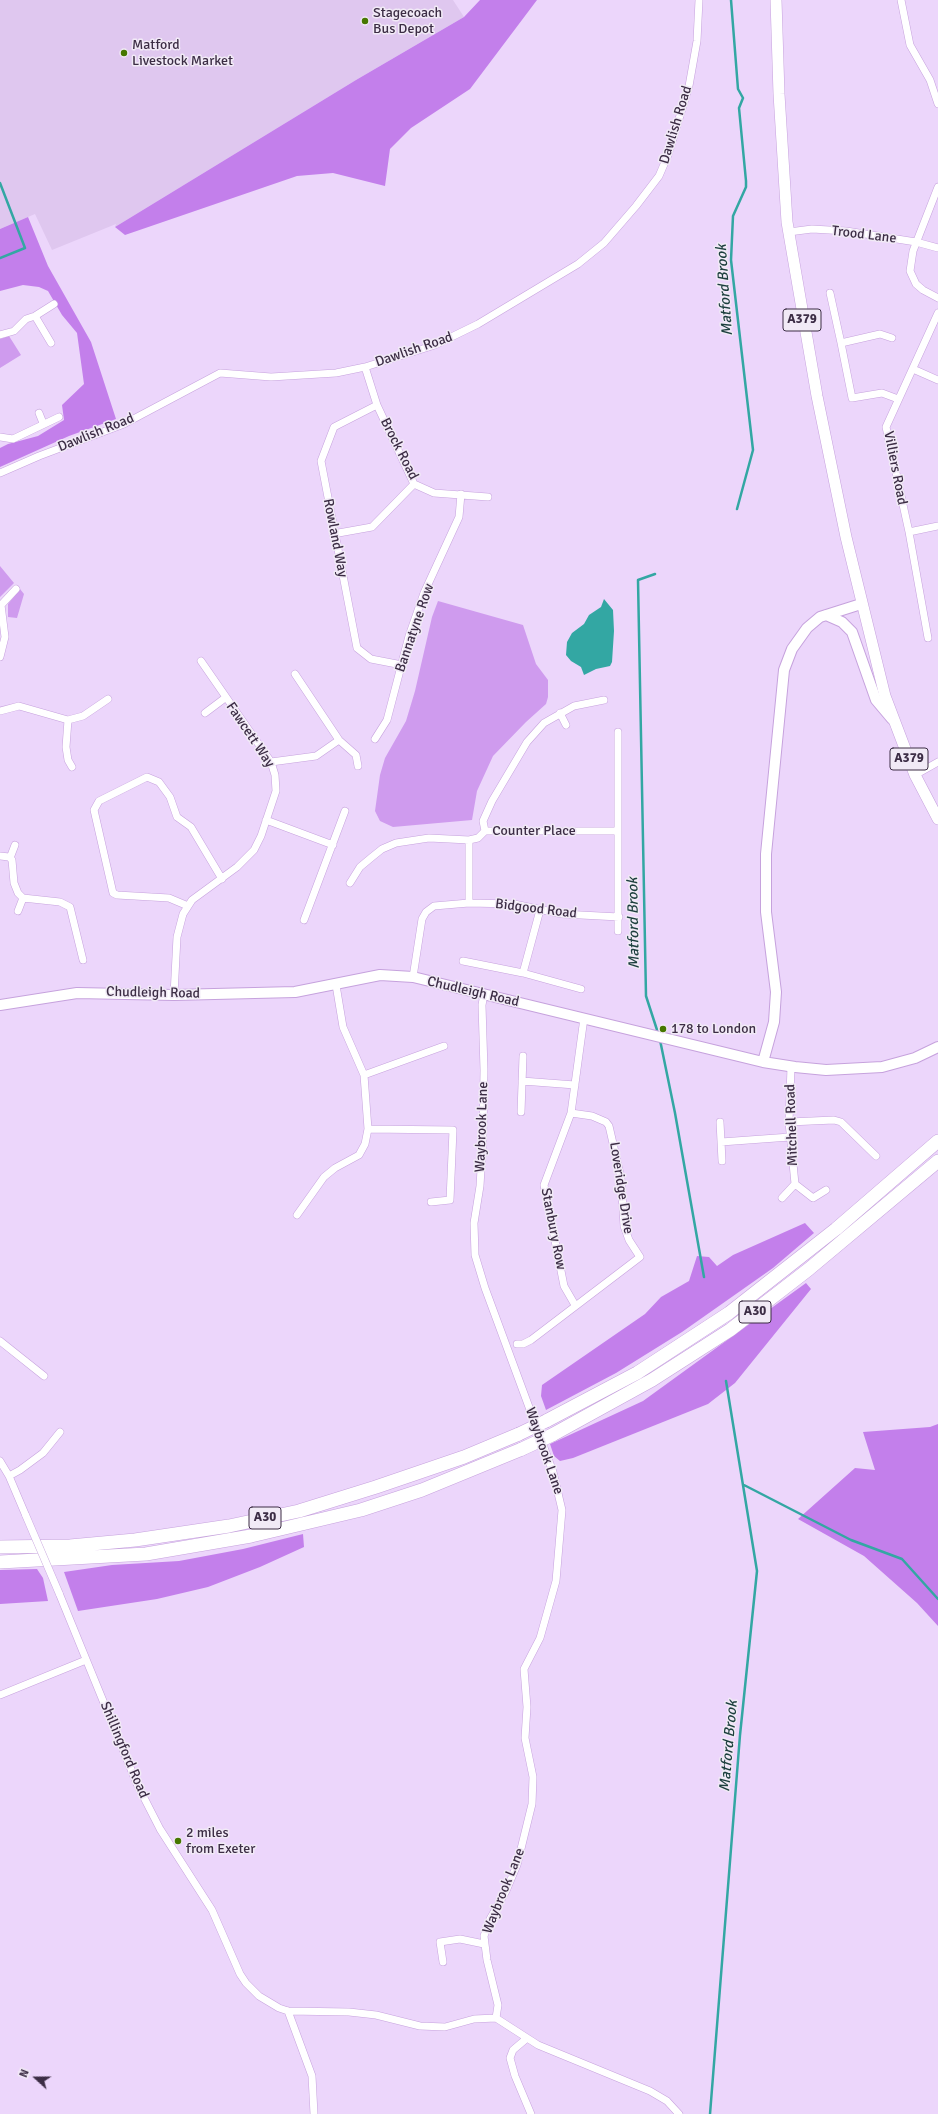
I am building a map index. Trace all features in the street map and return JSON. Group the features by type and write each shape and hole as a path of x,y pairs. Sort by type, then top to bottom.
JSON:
{"highway":[{"name":"A30","path":"0,1547 70,1546 128,1540 229,1526 299,1511 464,1457 519,1434 637,1373 729,1313 824,1239 938,1141"},
{"name":"A30","path":"0,1562 146,1554 252,1536 368,1507 422,1490 522,1449 652,1380 730,1330 809,1269 938,1161"}],"main road":[{"name":"A379","path":"776,0 780,102 789,232 804,331 846,537 861,604 885,696 915,775 938,819"}],"street":[{"name":"Dawlish Road","path":"0,473 39,456 124,424 220,373 271,377 336,373 365,367 451,338 578,264 604,243 659,176 668,156 689,86 697,41 699,0"},
{"path":"901,0 910,45 930,80 938,104"},
{"path":"938,187 932,206 916,242 910,271 916,284 923,290 938,298"},
{"name":"Trood Lane","path":"789,232 812,229 846,231 916,242 938,248"},
{"path":"830,293 852,398 882,393 898,399"},
{"path":"0,335 10,333 26,319 35,316 54,304"},
{"name":"Villiers Road","path":"928,638 909,532 886,427 938,313"},
{"path":"35,316 52,343"},
{"path":"841,343 880,334 892,338"},
{"name":"Brock Road","path":"365,367 377,405 414,484 434,493 488,496"},
{"path":"913,369 938,380"},
{"name":"Rowland Way","path":"377,405 334,427 321,461 333,534 356,648 371,659 402,665"},
{"path":"39,413 43,423"},
{"path":"0,437 14,439 43,423 59,417"},
{"path":"333,534 372,527 414,484"},
{"name":"Bannatyne Row","path":"375,739 387,720 409,636 424,593 459,517 461,494"},
{"path":"909,532 938,526"},
{"path":"0,657 5,637 1,604 16,589"},
{"path":"763,1062 774,1022 776,992 766,912 766,854 784,670 799,638 811,625 826,616 861,604"},
{"path":"826,616 842,622 852,632 876,700 894,720"},
{"name":"Fawcett Way","path":"174,994 179,923 188,906 197,896 246,860 254,850 276,791 275,774 271,762 225,698 201,661"},
{"path":"295,674 339,740 356,755 358,766"},
{"path":"205,713 225,698"},
{"path":"0,710 19,706 68,720 83,716 108,699"},
{"path":"485,830 483,821 485,814 524,746 544,723 560,713 589,702 604,700"},
{"path":"560,713 566,725"},
{"path":"68,720 66,747 68,760 72,767"},
{"path":"618,732 618,931"},
{"path":"271,762 316,756 339,740"},
{"path":"915,775 938,762"},
{"path":"188,906 168,898 117,895 113,892 94,810 99,801 147,777 159,782 170,797 176,817 191,826 222,879"},
{"path":"304,920 345,811"},
{"path":"266,820 333,845"},
{"name":"Counter Place","path":"469,840 478,838 485,830 618,831"},
{"path":"350,883 360,867 382,849 396,843 429,838 469,840 469,903"},
{"path":"15,845 10,858 14,883 18,893 23,898 60,902 70,907 82,960"},
{"path":"0,856 10,858"},
{"path":"18,911 23,898"},
{"name":"Bidgood Road","path":"413,977 419,932 426,912 434,906 442,904 469,903 514,904 562,914 619,917"},
{"path":"523,973 540,910"},
{"path":"463,961 523,973 581,989"},
{"name":"Chudleigh Road","path":"0,1005 77,993 276,993 336,985 380,975 413,977 653,1034 763,1062 791,1067 826,1070 882,1067 915,1058 938,1047"},
{"path":"297,1215 324,1177 335,1168 359,1155 365,1144 368,1130 364,1075 343,1027 336,985"},
{"name":"Waybrook Lane","path":"484,994 482,1005 484,1070 483,1136 480,1186 474,1223 475,1255 485,1288 553,1472 562,1510 556,1581 540,1638 524,1669 527,1707 525,1738 533,1777 532,1804 517,1865 506,1891 490,1919 484,1936 484,1944 498,2005 496,2018"},
{"name":"Stanbury Row","path":"575,1305 563,1280 544,1185 571,1113 584,1018"},
{"path":"364,1075 444,1046"},
{"path":"521,1112 523,1056"},
{"name":"Mitchell Road","path":"791,1067 789,1122 795,1184 813,1198 826,1190"},
{"path":"522,1081 575,1085"},
{"name":"Loveridge Drive","path":"517,1344 523,1344 531,1340 640,1257 629,1240 624,1226 621,1178 609,1126 606,1122 592,1116 571,1113"},
{"path":"789,1122 829,1120 842,1122 876,1156"},
{"path":"720,1122 722,1161"},
{"path":"368,1130 453,1130 450,1200 431,1202"},
{"path":"721,1142 790,1137"},
{"name":"Mitchell Road","path":"782,1198 795,1184"},
{"path":"0,1342 44,1376"},
{"path":"9,1476 43,1453 60,1432"},
{"name":"Shillingford Road","path":"0,1461 9,1476 59,1593 137,1784 160,1829 212,1910 240,1974 246,1983 259,1996 269,2003 288,2011"},
{"path":"0,1695 86,1660"},
{"path":"444,1962 440,1942 460,1939 484,1944"},
{"path":"314,2114 312,2076 288,2011 349,2012 376,2015 420,2026 445,2027 474,2019 496,2018 526,2039 558,2054 650,2091 667,2101 680,2114"},
{"path":"526,2039 513,2050 510,2058 515,2076 532,2114"}],"shaded area":[{"path":"0,0 453,0 464,17 356,80 115,227 116,224 52,250 35,214 0,229"},
{"path":"480,0 537,0 470,89 411,128 390,149 385,186 333,173 297,176 125,235 115,227 356,80 464,17"},
{"path":"28,217 48,266 91,342 116,419 69,436 0,467 0,448 8,444 38,436 64,420 62,405 84,384 77,333 62,315 48,291 39,287 23,285 0,291 0,229"},
{"path":"9,336 21,355 0,368 0,339"},
{"path":"0,566 14,583 0,597"},
{"path":"20,589 24,594 17,618 8,617 8,604"},
{"path":"604,599 613,610 614,631 612,662 610,666 596,669 584,675 581,667 571,661 566,655 567,642 572,633 584,624 589,615 601,607"},
{"path":"438,601 523,625 536,664 548,680 548,697 546,704 493,756 477,791 472,820 393,827 380,821 375,811 380,775 385,758 406,721 415,691 432,617"},
{"path":"805,1223 814,1233 773,1268 682,1332 616,1373 546,1410 541,1396 542,1385 645,1314 661,1297 689,1281 697,1256 709,1257 717,1266 733,1255"},
{"path":"806,1283 811,1289 735,1383 708,1404 573,1458 560,1461 554,1456 550,1444 643,1401"},
{"path":"938,1424 938,1626 917,1603 864,1556 798,1519 855,1468 875,1470 863,1432 930,1427"},
{"path":"303,1534 304,1547 260,1567 208,1587 157,1599 78,1611 64,1572 112,1565 179,1561 243,1549"},
{"path":"37,1569 43,1578 48,1601 0,1604 0,1570"}],"waterway":[{"name":"Matford Brook","path":"731,0 738,89 743,98 739,108 746,181 746,187 733,216 731,260 753,450 737,509"},
{"path":"0,183 25,248 0,258"},
{"name":"Matford Brook","path":"655,574 638,580 646,996 658,1033"},
{"name":"Matford Brook","path":"660,1040 675,1113 704,1277"},
{"name":"Matford Brook","path":"710,2114 740,1735 757,1571 726,1381"},
{"path":"744,1485 851,1540 902,1559 938,1599"}],"place":[{"name":"Stagecoach Bus Depot","path":"365,21"},
{"name":"Matford Livestock Market","path":"124,53"},
{"name":"178 to London","path":"663,1029"},
{"name":"2 miles from Exeter","path":"178,1841"}]}
